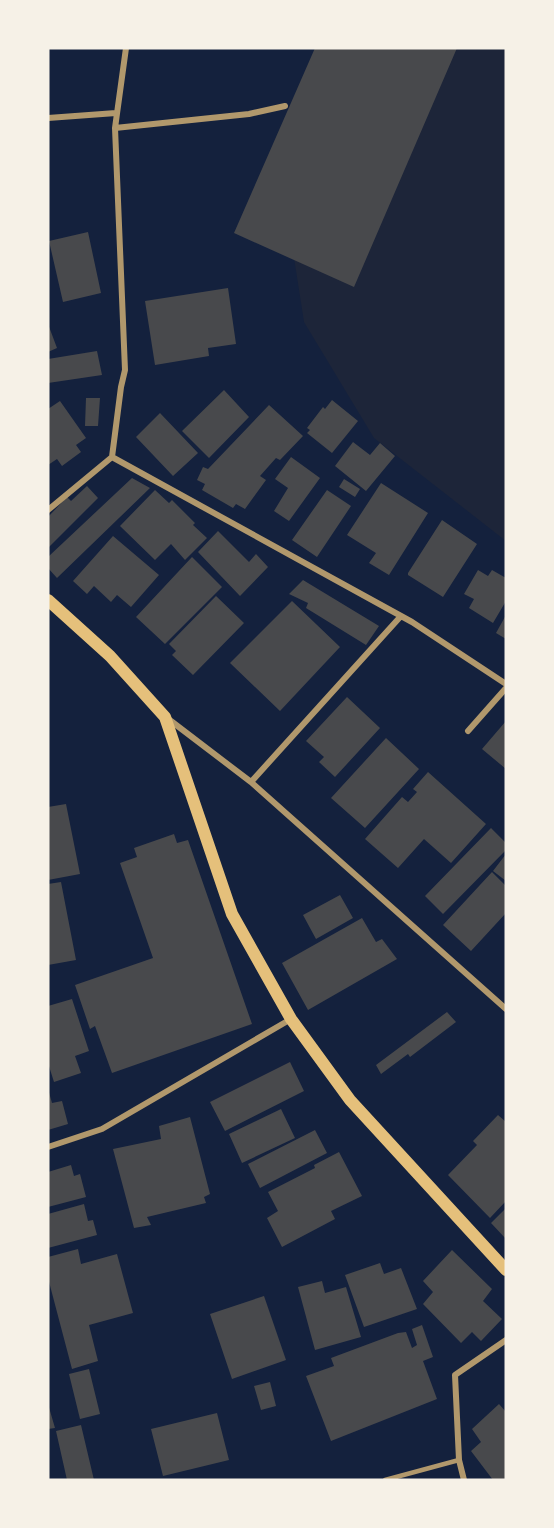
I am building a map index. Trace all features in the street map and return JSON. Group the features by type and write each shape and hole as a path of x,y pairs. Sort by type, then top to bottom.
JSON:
{"main road":[{"path":"48,600 110,656 165,717 232,914 291,1019 350,1100 506,1270"}],"street":[{"path":"48,510 112,457 125,370 115,128 126,48"},
{"path":"115,128 249,114 285,105"},
{"path":"48,118 116,113"},
{"path":"112,457 401,616 506,686 468,731"},
{"path":"251,782 401,616"},
{"path":"165,717 251,782 506,1009"},
{"path":"48,1147 102,1129 291,1019"},
{"path":"464,1480 459,1460 455,1375 506,1340"}],"lane":[{"path":"385,1480 459,1460"}],"shaded area":[{"path":"367,48 506,48 506,541 374,438 304,322 294,258"}],"building":[{"path":"315,48 457,48 354,287 234,233"},
{"path":"88,232 101,293 63,302 49,241"},
{"path":"228,288 236,344 208,348 209,356 155,365 145,301"},
{"path":"48,324 57,348 48,352"},
{"path":"97,351 102,375 48,383 48,359"},
{"path":"224,390 249,417 209,458 182,431"},
{"path":"86,398 100,398 98,426 85,426"},
{"path":"332,400 358,421 332,453 307,433 310,430 307,428 323,407 325,409"},
{"path":"60,401 86,438 76,445 81,452 62,466 57,459 48,465 48,409"},
{"path":"269,405 303,436 280,460 276,458 260,476 266,480 245,509 236,504 233,508 202,490 205,484 197,480 203,467 208,469"},
{"path":"160,413 198,453 173,476 136,437"},
{"path":"353,442 370,455 380,443 395,456 366,491 335,466"},
{"path":"291,457 320,478 289,521 274,511 288,488 275,479"},
{"path":"132,478 150,488 57,578 48,568 48,557"},
{"path":"344,479 360,489 355,497 339,487"},
{"path":"381,483 428,513 389,575 369,563 376,553 347,535"},
{"path":"87,486 98,498 48,548 48,517 67,497 71,501"},
{"path":"155,490 169,503 172,500 207,538 185,560 171,544 155,560 120,526"},
{"path":"327,490 351,506 317,557 292,540"},
{"path":"442,520 477,544 443,597 408,575"},
{"path":"218,531 249,562 256,554 268,567 240,596 198,552"},
{"path":"113,536 159,575 131,607 117,595 111,602 94,586 87,594 73,581"},
{"path":"192,557 222,587 165,644 136,617"},
{"path":"478,570 488,576 492,570 506,578 506,601 493,623 469,608 474,599 464,594"},
{"path":"303,580 379,626 366,645 306,608 308,603 289,594"},
{"path":"216,596 244,623 193,675 172,655 176,651 169,644"},
{"path":"292,601 340,647 280,711 230,663"},
{"path":"506,615 506,639 496,633"},
{"path":"347,697 380,728 335,777 319,762 324,757 306,741"},
{"path":"506,721 506,769 482,749"},
{"path":"386,738 419,769 365,828 331,798"},
{"path":"428,772 486,824 451,863 424,839 398,868 365,839 402,797 408,802 417,792 413,789"},
{"path":"66,804 80,874 48,880 48,807"},
{"path":"491,828 506,843 506,850 443,914 425,896"},
{"path":"174,834 177,843 188,840 252,1024 112,1073 95,1026 90,1029 75,985 153,958 120,863 137,857 134,848"},
{"path":"506,854 506,881 493,871"},
{"path":"492,872 506,886 506,913 471,951 443,925"},
{"path":"61,882 76,960 48,965 48,884"},
{"path":"340,895 353,918 316,939 303,915"},
{"path":"362,918 376,942 382,939 397,959 308,1010 282,963"},
{"path":"72,999 89,1051 75,1056 81,1073 54,1082 48,1063 48,1006"},
{"path":"447,1012 456,1022 410,1057 408,1054 381,1074 376,1065"},
{"path":"290,1062 304,1091 225,1131 210,1102"},
{"path":"48,1089 52,1103 62,1101 68,1124 48,1130"},
{"path":"281,1109 295,1138 242,1163 229,1134"},
{"path":"498,1115 506,1122 506,1201 490,1218 448,1175 477,1145 473,1141"},
{"path":"190,1117 210,1194 204,1197 206,1203 147,1217 151,1225 134,1228 113,1149 161,1139 159,1126"},
{"path":"315,1130 327,1153 260,1188 248,1164"},
{"path":"339,1152 362,1196 331,1211 335,1219 282,1247 267,1218 278,1211 268,1192 315,1168 314,1165"},
{"path":"71,1165 74,1176 80,1174 86,1197 48,1207 48,1172"},
{"path":"84,1204 88,1221 93,1220 97,1235 48,1248 48,1214"},
{"path":"506,1208 506,1239 491,1223"},
{"path":"78,1249 81,1264 117,1254 133,1313 89,1325 98,1361 72,1369 48,1278 48,1257"},
{"path":"452,1250 492,1289 483,1301 502,1319 481,1341 472,1332 461,1343 423,1304 433,1292 423,1281"},
{"path":"380,1263 384,1274 401,1268 417,1309 364,1327 345,1275"},
{"path":"322,1281 325,1293 346,1287 361,1337 315,1350 298,1287"},
{"path":"264,1296 286,1360 232,1379 210,1314"},
{"path":"422,1325 433,1357 423,1361 437,1399 331,1441 306,1376 334,1366 331,1358 398,1333 406,1332 412,1348 417,1345 412,1329"},
{"path":"89,1369 100,1414 80,1419 69,1374"},
{"path":"270,1382 276,1406 261,1410 254,1386"},
{"path":"48,1404 55,1428 48,1429"},
{"path":"499,1404 506,1412 506,1480 493,1480 471,1451 481,1442 472,1429"},
{"path":"217,1413 229,1460 163,1476 151,1429"},
{"path":"81,1425 94,1480 67,1480 56,1431"}]}
